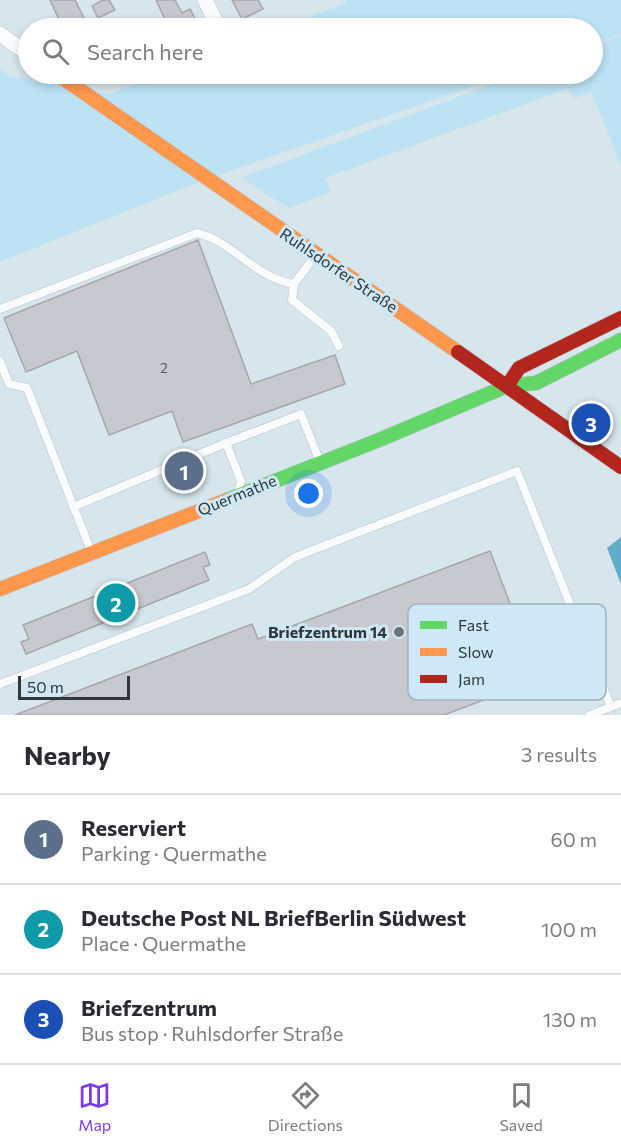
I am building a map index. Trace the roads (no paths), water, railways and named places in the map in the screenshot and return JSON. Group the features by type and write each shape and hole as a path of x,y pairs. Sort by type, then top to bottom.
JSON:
{"main road":[{"name":"Ruhlsdorfer Straße","path":"71,84 621,467"},
{"name":"Quermathe","path":"507,386 519,368 621,318"},
{"name":"Quermathe","path":"0,589 507,386 536,383 621,340"}],"street":[{"path":"205,0 214,18"},
{"path":"0,34 18,47"}],"lane":[{"path":"0,309 197,232 208,235 257,269 282,282 294,284"},
{"path":"316,254 294,284 292,300 331,330 339,346"},
{"path":"0,361 9,384 27,388 92,552"},
{"path":"73,507 301,414 321,462"},
{"path":"226,443 241,481 237,495"},
{"path":"0,684 249,589 295,557 518,471 570,604"},
{"path":"606,694 611,707"},
{"path":"590,715 621,703"}],"water":[{"path":"621,537 621,584 607,548"}],"place":[{"name":"Briefzentrum","path":"591,423"},
{"name":"Reserviert","path":"184,471"},
{"name":"Deutsche Post NL BriefBerlin Südwest","path":"116,603"},
{"name":"Briefzentrum 14","path":"399,632"}]}
